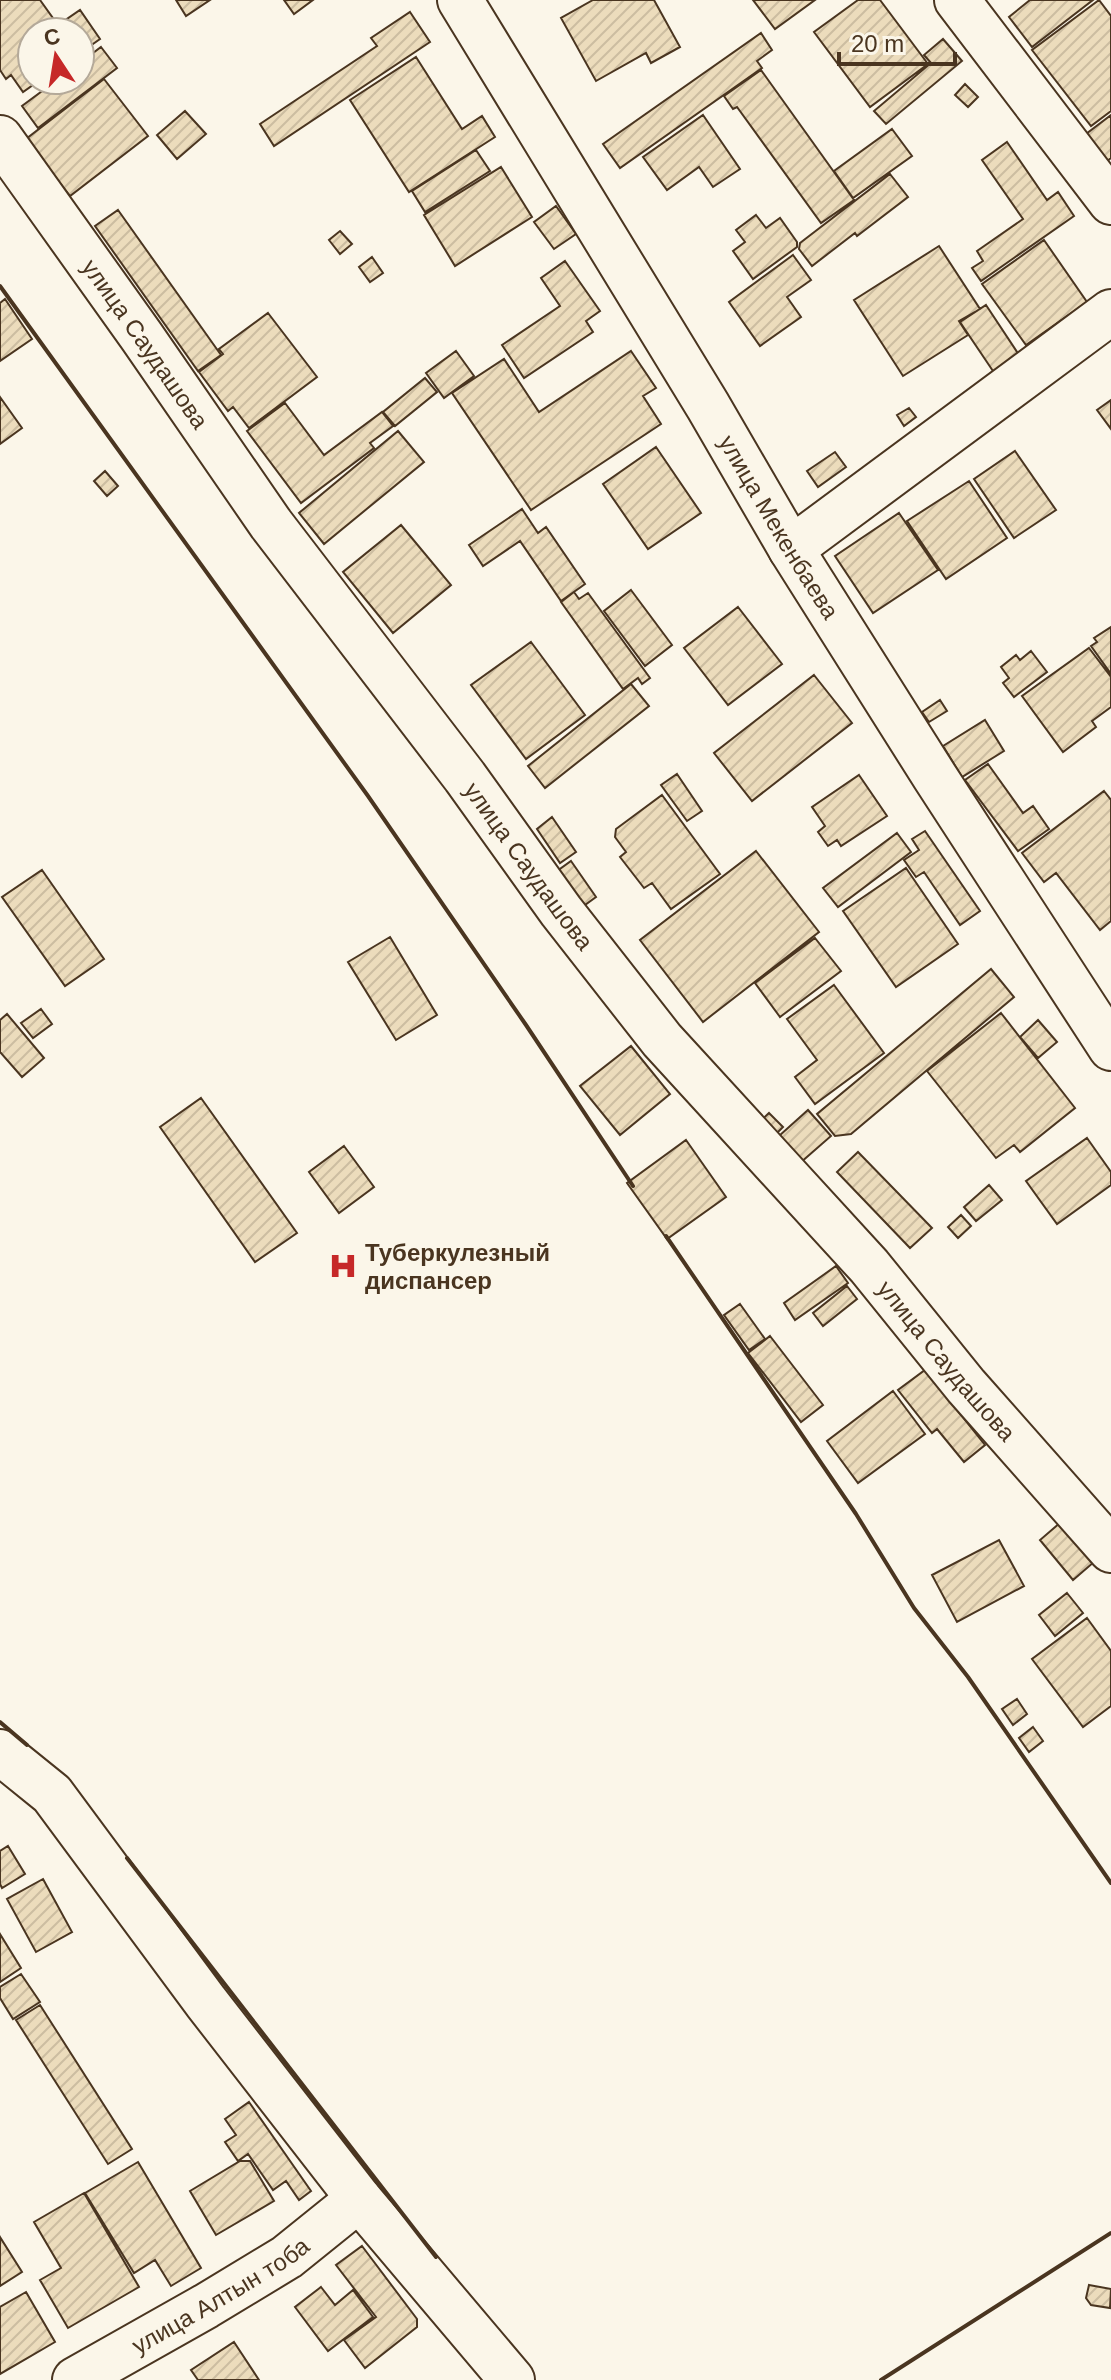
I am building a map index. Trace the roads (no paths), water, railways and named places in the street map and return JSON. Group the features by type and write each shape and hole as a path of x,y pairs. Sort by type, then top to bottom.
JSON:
{"street":[{"name":"улица Мекенбаева","path":"460,0 708,406 791,549 1111,1048"},
{"path":"957,0 1111,202"},
{"name":"улица Саудашова","path":"0,138 271,524 465,777 561,911 653,1028 869,1266 966,1386 1111,1550"},
{"path":"791,549 1111,312"},
{"path":"0,1752 52,1794 206,2002 359,2199 512,2380"},
{"name":"улица Алтын тоба","path":"75,2380 287,2257 359,2199"}],"place":[{"name":"Туберкулезный диспансер","path":"343,1266"}]}
